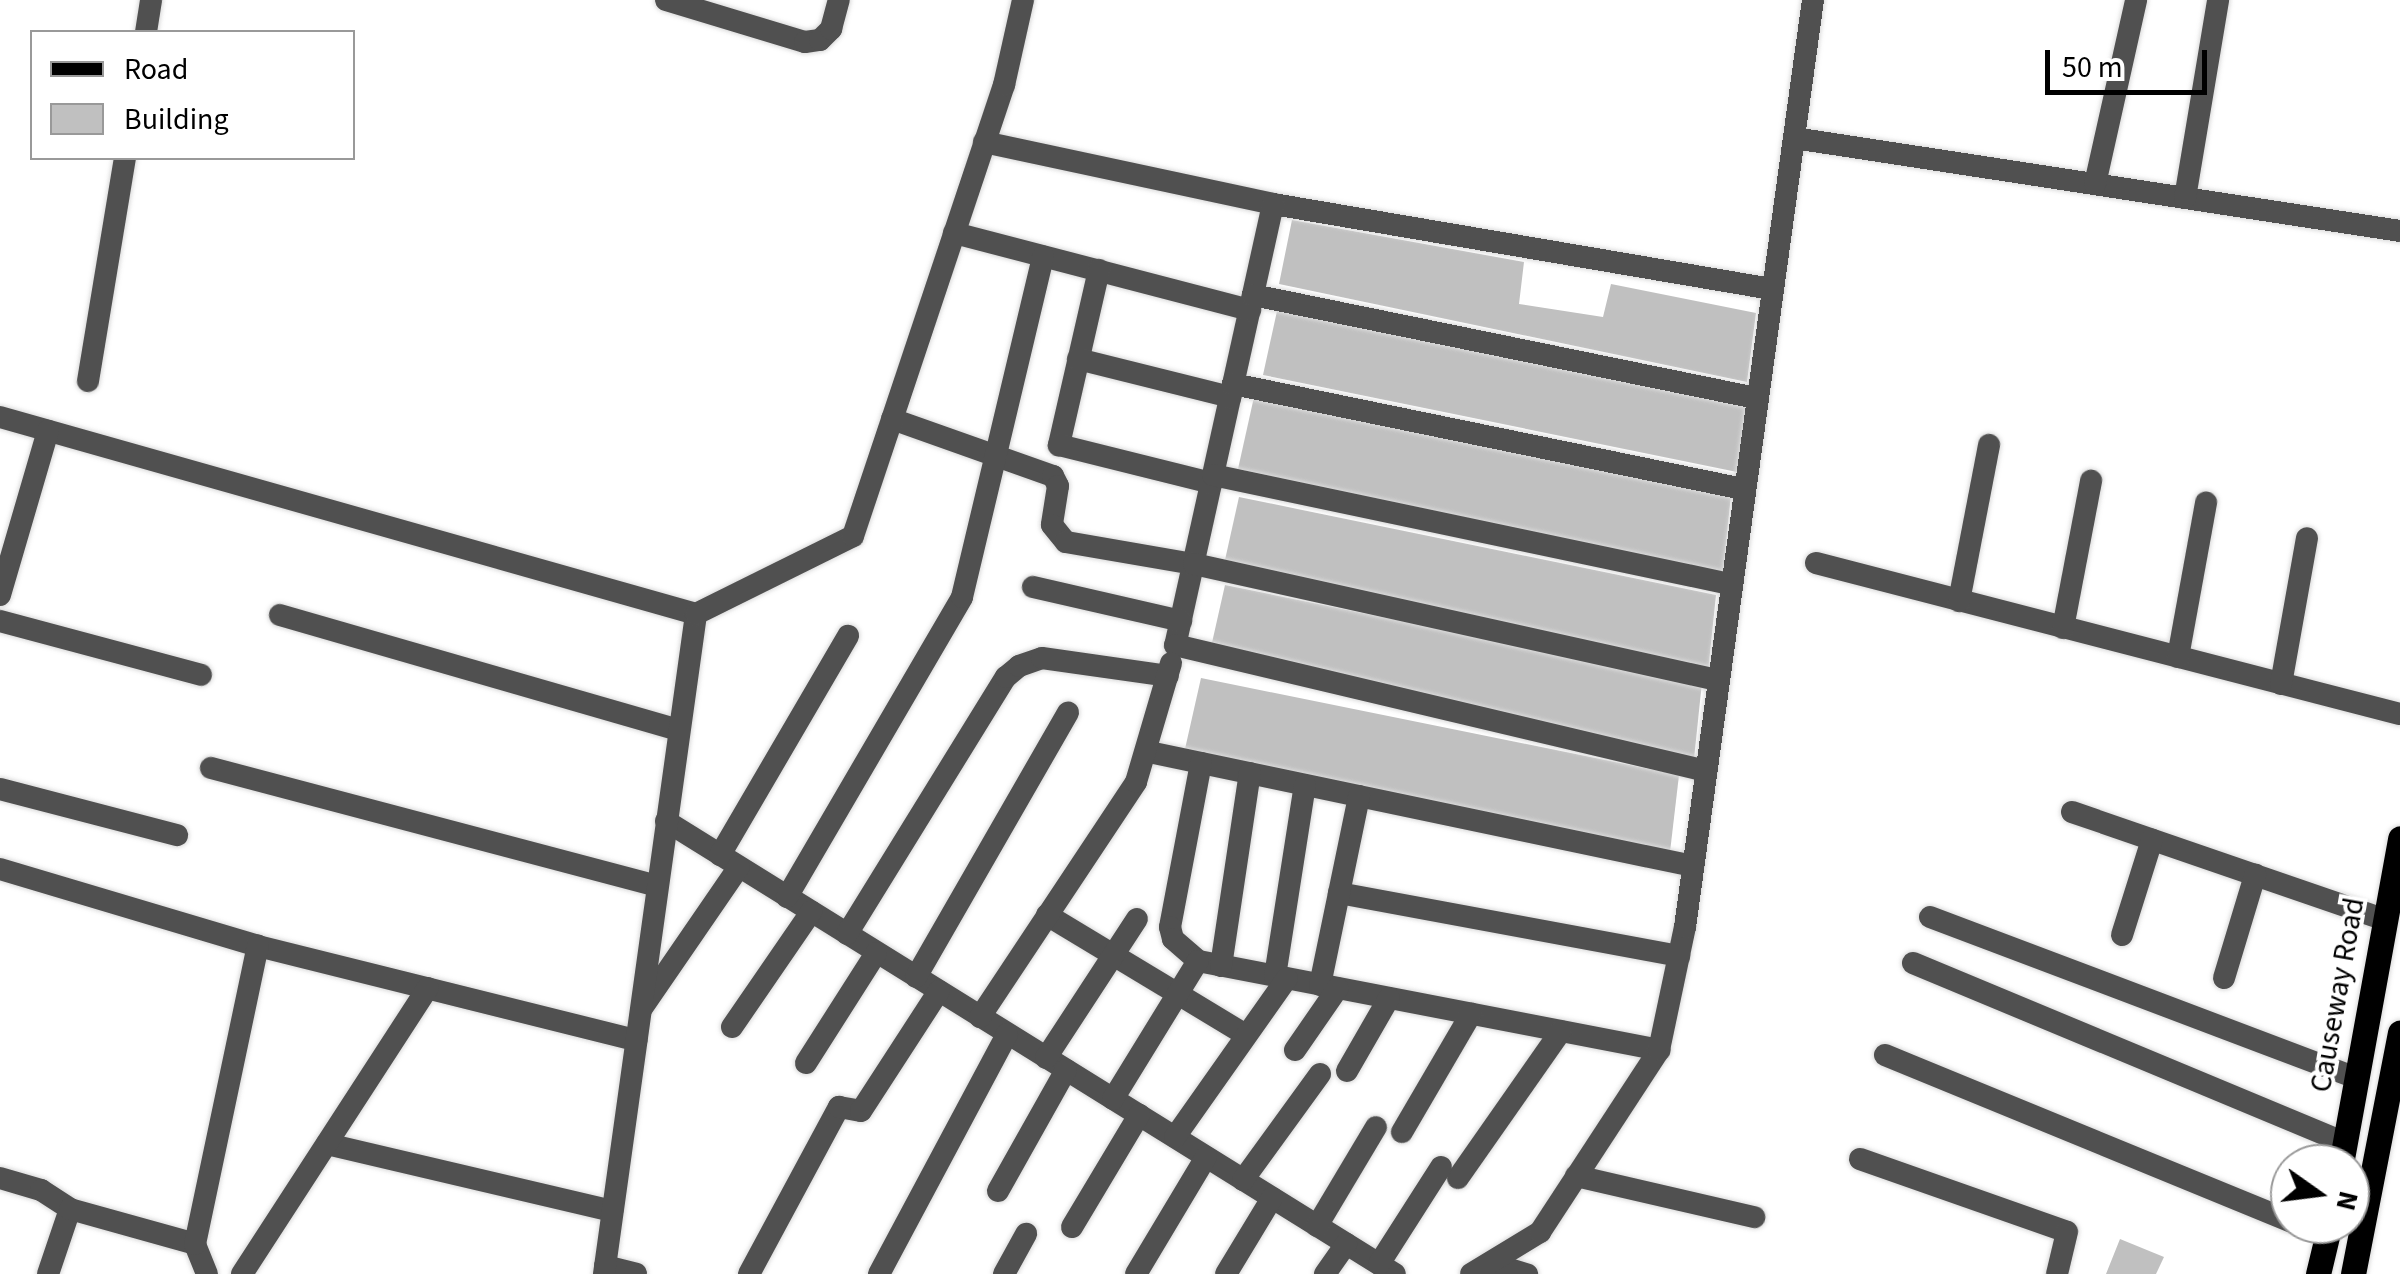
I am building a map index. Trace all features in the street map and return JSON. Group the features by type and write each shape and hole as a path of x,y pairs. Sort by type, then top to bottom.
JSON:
{"main road":[{"name":"Causeway Road","path":"2345,1144 2400,838"},
{"path":"2353,1274 2393,1113 2400,1033"},
{"path":"2318,1274 2326,1244"}],"street":[{"path":"146,30 151,0"},
{"path":"666,0 806,42 820,40 830,29 839,0"},
{"path":"0,417 696,614 852,536 984,142 1024,0"},
{"path":"1480,1268 1540,1232 1659,1050 1693,866 1813,0"},
{"path":"2096,184 2136,0"},
{"path":"2185,198 2218,0"},
{"path":"1794,138 2400,231"},
{"path":"984,142 1273,204 1772,290"},
{"path":"88,380 125,160"},
{"path":"980,1017 1150,752 1273,204"},
{"path":"954,233 1099,270 1251,302 1756,398"},
{"path":"787,897 962,598 1043,256"},
{"path":"1099,270 1060,446 1730,584"},
{"path":"1078,359 1743,489"},
{"path":"892,419 1053,476 1058,486 1052,524 1066,542 1194,564 1717,680"},
{"path":"0,595 48,431"},
{"path":"1959,601 1990,445"},
{"path":"2063,628 2091,480"},
{"path":"2178,657 2206,503"},
{"path":"2281,684 2307,538"},
{"path":"1816,563 2400,714"},
{"path":"1033,586 1181,621"},
{"path":"636,1274 604,1270 696,614"},
{"path":"280,615 679,730"},
{"path":"0,622 201,675"},
{"path":"640,1010 730,861 848,636"},
{"path":"1175,645 1706,771"},
{"path":"847,934 1006,677 1019,666 1042,658 1168,676"},
{"path":"916,977 1068,714"},
{"path":"1150,752 1693,866"},
{"path":"1201,763 1170,927 1173,939 1210,963 1659,1050"},
{"path":"211,768 657,886"},
{"path":"1113,1099 1174,992 1210,963 1250,773"},
{"path":"1175,1138 1281,977 1305,784"},
{"path":"0,789 177,835"},
{"path":"1295,1050 1329,986 1339,894 1358,796"},
{"path":"2072,812 2385,920"},
{"path":"666,822 1387,1269 1450,1172 1561,1031"},
{"path":"2122,935 2152,840"},
{"path":"0,869 258,946 636,1040"},
{"path":"2224,978 2255,876"},
{"path":"1339,894 1679,956"},
{"path":"732,1027 811,912"},
{"path":"1048,915 1246,1035"},
{"path":"1930,917 2356,1078"},
{"path":"998,1190 1056,1064 1137,919"},
{"path":"207,1274 195,1244 258,946"},
{"path":"806,1063 876,953"},
{"path":"1914,963 2321,1144"},
{"path":"242,1274 428,988"},
{"path":"748,1274 839,1106 862,1111 939,991"},
{"path":"1347,1070 1389,998"},
{"path":"1402,1132 1471,1014"},
{"path":"879,1274 1007,1034"},
{"path":"1885,1055 2270,1213"},
{"path":"1243,1180 1320,1074"},
{"path":"1072,1227 1139,1116"},
{"path":"1317,1226 1376,1127"},
{"path":"327,1144 612,1211"},
{"path":"1136,1274 1206,1157"},
{"path":"1860,1159 2067,1232 2057,1274"},
{"path":"1576,1176 1754,1217"},
{"path":"0,1178 42,1190 70,1209 195,1244"},
{"path":"1226,1274 1272,1198"},
{"path":"48,1274 70,1209"},
{"path":"1004,1274 1026,1234"},
{"path":"1325,1274 1346,1244"},
{"path":"1480,1268 1527,1274"}],"building":[{"path":"1292,220 1524,262 1519,304 1603,317 1611,284 1756,313 1747,382 1279,284"},
{"path":"1277,311 1755,409 1737,472 1263,375"},
{"path":"1254,397 1731,495 1723,572 1238,469"},
{"path":"1239,497 1716,595 1708,672 1223,569"},
{"path":"1225,585 1702,682 1694,759 1209,656"},
{"path":"1201,678 1679,775 1670,852 1185,749"},
{"path":"2120,1239 2164,1257 2156,1274 2106,1274"}]}
